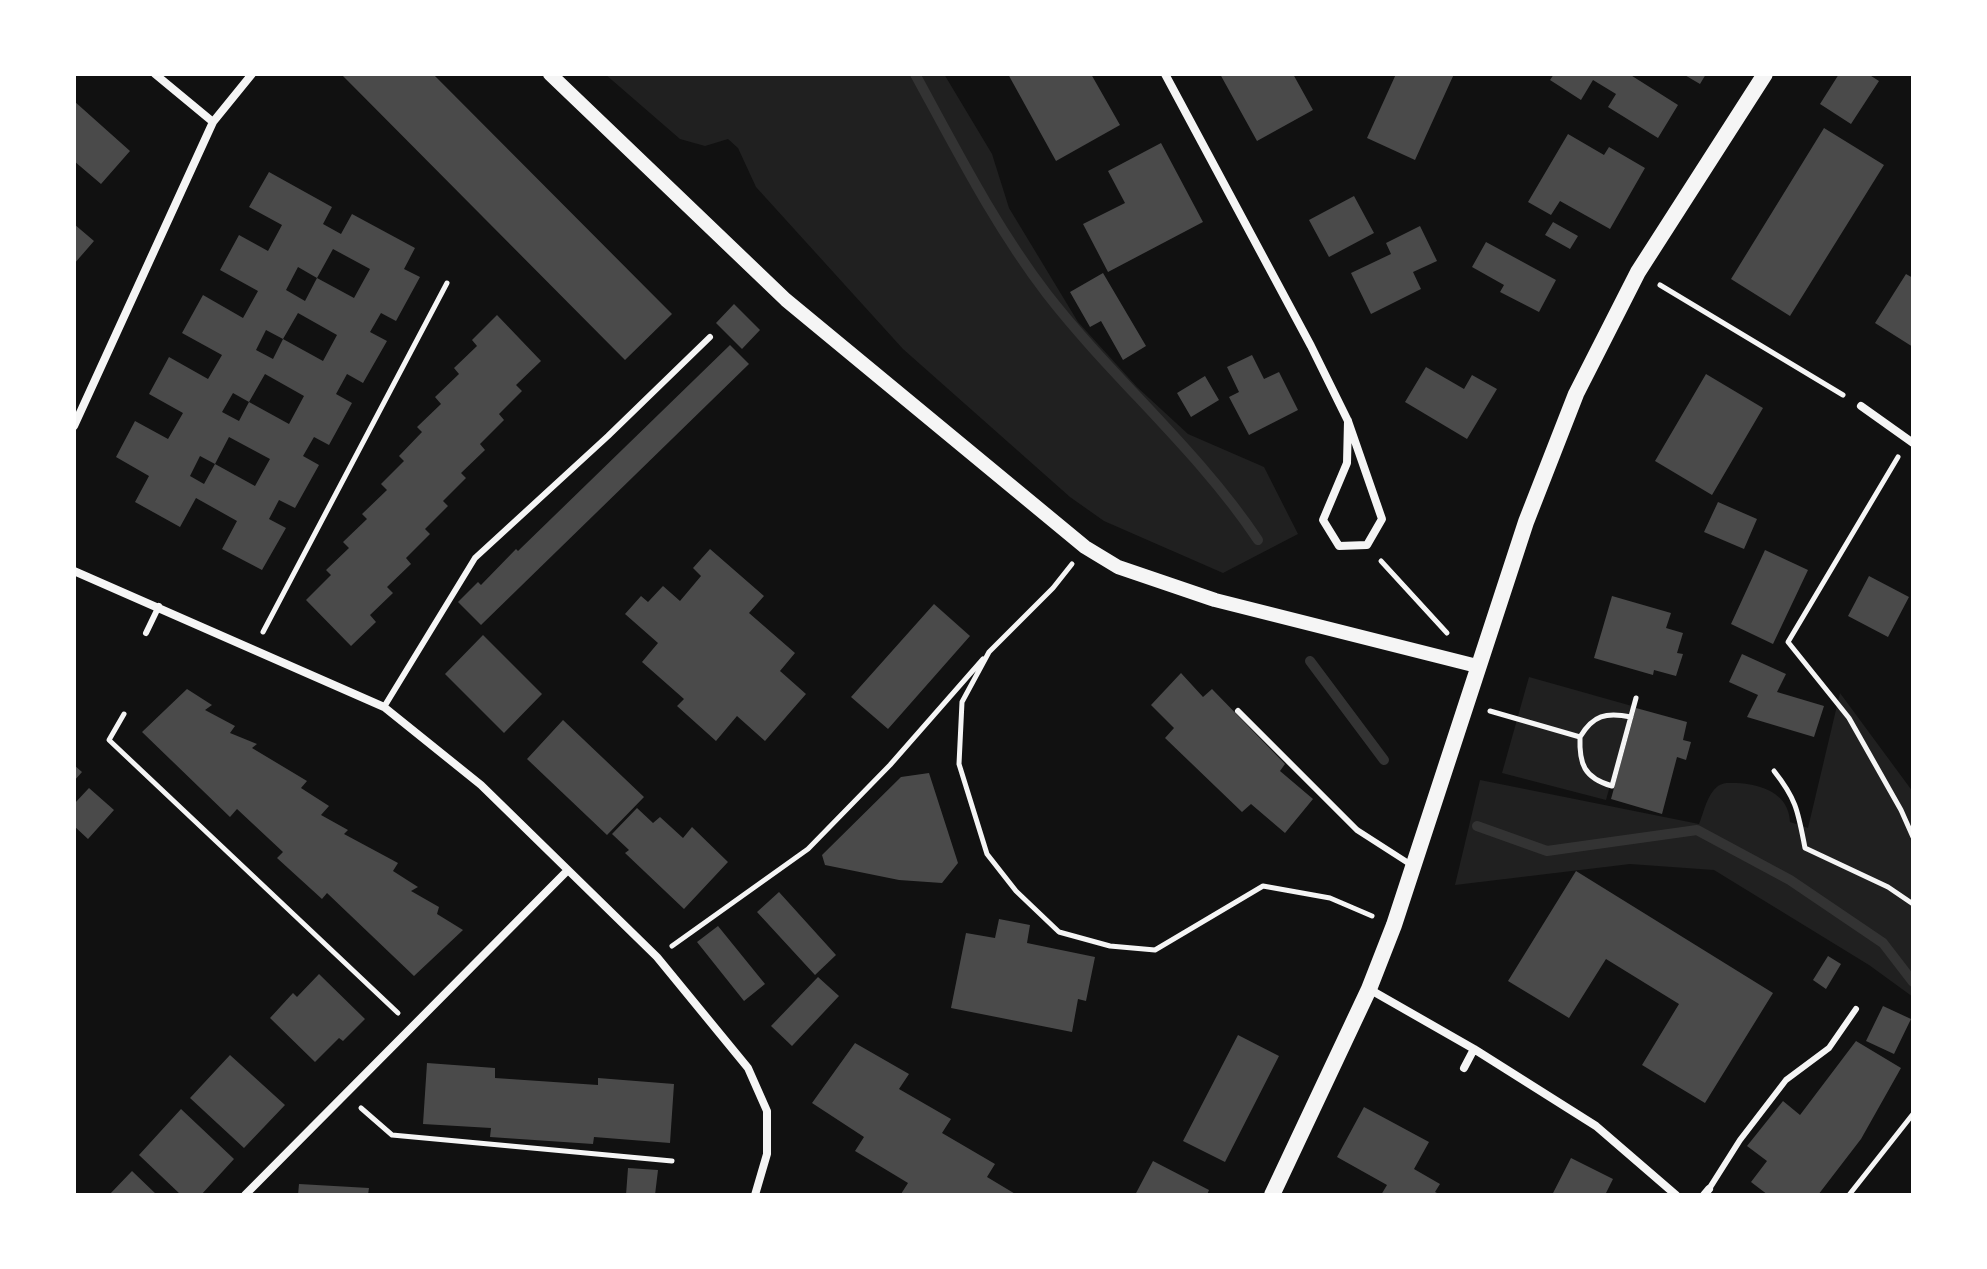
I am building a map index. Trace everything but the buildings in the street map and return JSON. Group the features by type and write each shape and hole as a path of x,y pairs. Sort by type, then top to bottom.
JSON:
{"main road":[{"path":"1272,1195 1369,989 1394,925 1526,522 1576,394 1638,272 1765,74"}],"street":[{"path":"155,74 213,122"},
{"path":"74,426 213,122 252,74"},
{"path":"550,74 786,300 1085,547 1118,567 1215,600 1477,666"},
{"path":"1165,74 1348,421 1382,519 1367,545 1339,546 1323,520 1347,463 1348,421"},
{"path":"1861,406 1911,442"},
{"path":"74,571 384,707 481,785 657,957 748,1068 767,1111 767,1154 755,1195"},
{"path":"245,1195 567,871"},
{"path":"1369,989 1474,1049 1596,1126 1674,1194"},
{"path":"1464,1068 1474,1049"}],"lane":[{"path":"384,707 475,558 710,337"},
{"path":"146,633 159,606"},
{"path":"1238,711 1357,830 1413,866"},
{"path":"1706,1192 1740,1140 1786,1080 1829,1048 1856,1009"}],"path":[{"path":"1638,272 1861,406"},
{"path":"254,649 447,283"},
{"path":"1911,442 1788,642 1849,718 1913,837"},
{"path":"1367,545 1477,666"},
{"path":"657,957 808,849 890,765 989,652 1053,588 1085,547"},
{"path":"989,652 962,702 959,764 987,854 1016,891 1059,932 1110,946 1155,950 1263,886 1330,898 1394,925"},
{"path":"1631,717 1605,714 1587,725 1580,737 1580,757 1587,772 1598,782 1612,786 1631,717 1636,698"},
{"path":"1466,704 1580,737"},
{"path":"124,714 109,740 413,1027"},
{"path":"1774,771 1793,794 1805,848 1888,887 1913,904"},
{"path":"346,1094 392,1135 672,1161"},
{"path":"1849,1195 1913,1114"}],"shaded area":[{"path":"605,74 944,74 992,154 1009,208 1078,322 1137,387 1188,434 1264,467 1298,534 1223,573 1104,521 1070,497 903,349 756,187 738,148 728,139 705,146 680,139"},
{"path":"1529,677 1632,706 1606,800 1502,773"},
{"path":"1840,693 1913,792 1913,997 1869,965 1714,870 1630,864 1455,885 1480,780 1699,824 1714,789 1727,783 1745,784 1772,792 1785,804 1790,822 1808,828"}],"waterway":[{"path":"915,74 993,214 1047,294 1209,476 1258,540"},
{"path":"1310,661 1384,760"},
{"path":"1477,826 1547,851 1697,830 1790,880 1883,943 1913,982"}]}
